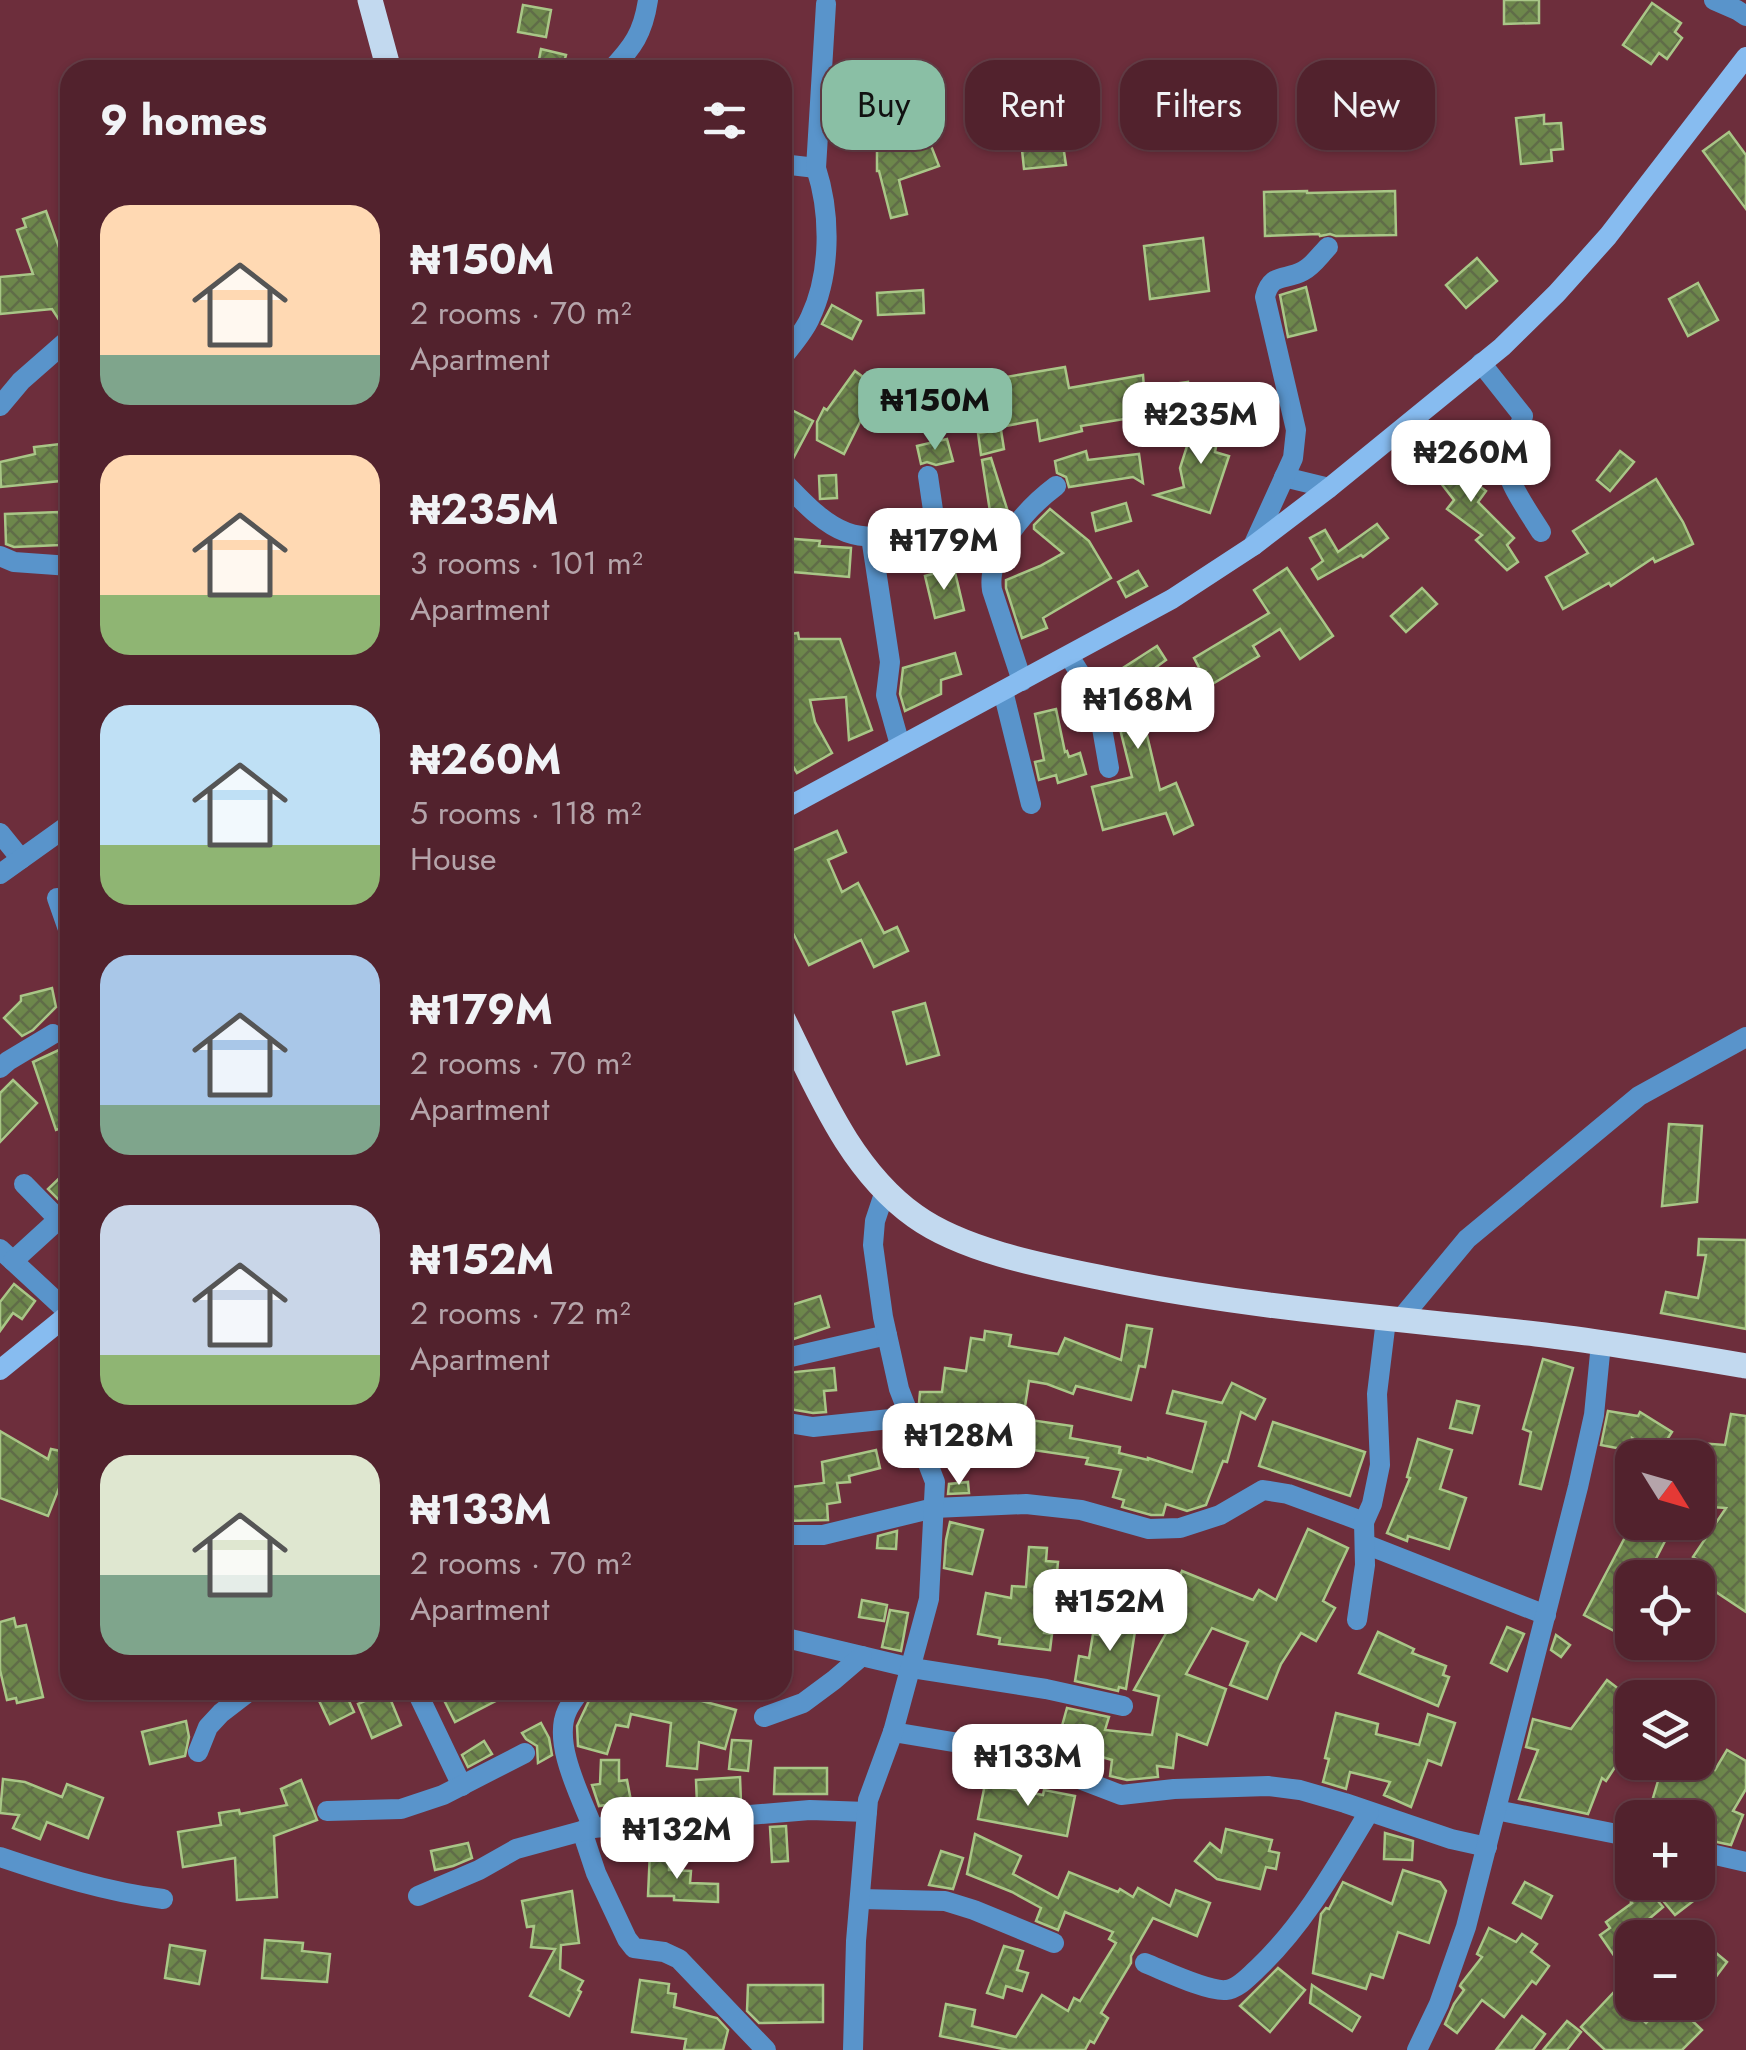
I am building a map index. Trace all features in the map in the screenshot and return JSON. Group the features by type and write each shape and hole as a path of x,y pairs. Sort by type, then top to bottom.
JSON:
{"main road":[{"path":"370,0 386,60"},
{"path":"792,805 1172,599 1253,546 1329,488 1502,347 1556,293 1608,236 1745,59"},
{"path":"792,1036 850,1145 884,1191 918,1218 966,1242 1071,1272 1202,1297 1538,1334 1746,1366"},
{"path":"0,1370 60,1321"}],"street":[{"path":"620,60 633,46 648,0"},
{"path":"1714,0 1746,16"},
{"path":"792,345 809,322 823,275 826,243 822,188 816,168 826,4"},
{"path":"792,165 816,168"},
{"path":"1253,546 1292,458 1296,430 1265,297 1268,285 1302,272 1328,247"},
{"path":"0,406 60,347"},
{"path":"1481,363 1523,416 1506,448 1504,466 1541,532"},
{"path":"792,490 828,524 842,532 871,537 930,527 934,516 928,476"},
{"path":"1284,477 1329,488"},
{"path":"1031,804 991,576 1016,524 1056,486"},
{"path":"871,537 890,662 886,695 900,746"},
{"path":"0,556 14,562 60,565"},
{"path":"1070,656 1090,692 1109,768"},
{"path":"0,874 60,831"},
{"path":"0,832 22,859"},
{"path":"57,898 60,907"},
{"path":"0,1068 53,1034"},
{"path":"1356,1620 1365,1565 1364,1533 1380,1465 1377,1394 1392,1320 1467,1238 1639,1096 1746,1037"},
{"path":"24,1184 60,1220"},
{"path":"853,2050 856,1941 868,1800 893,1732 929,1599 936,1482 899,1388 886,1335 873,1246 884,1191"},
{"path":"60,1228 6,1255 60,1304"},
{"path":"792,1357 886,1335"},
{"path":"1417,2050 1439,2004 1466,1927 1594,1415 1601,1343"},
{"path":"792,1424 814,1427 910,1417"},
{"path":"792,1535 823,1534 934,1508 1026,1504 1081,1510 1149,1529 1180,1528 1220,1515 1263,1490 1288,1494 1364,1533 1546,1614"},
{"path":"792,1638 912,1668 1046,1689 1123,1706"},
{"path":"764,1716 803,1703 862,1656"},
{"path":"198,1752 208,1727 238,1700"},
{"path":"421,1700 462,1786"},
{"path":"574,1700 562,1732 566,1757 596,1874 627,1939 634,1948 664,1952 679,1960 766,2050"},
{"path":"893,1732 977,1746 1121,1795 1174,1788 1268,1786 1300,1790 1486,1848"},
{"path":"327,1811 401,1809 444,1796 526,1753"},
{"path":"418,1896 516,1849 587,1830 810,1810 867,1812"},
{"path":"1496,1810 1615,1834"},
{"path":"1146,1963 1213,1990 1228,1991 1243,1982 1300,1922 1368,1812"},
{"path":"1715,1855 1746,1862"},
{"path":"0,1857 67,1878 163,1899"},
{"path":"860,1899 945,1901 1054,1943"}],"building":[{"path":"1504,0 1539,0 1539,23 1504,24"},
{"path":"1652,3 1681,23 1675,32 1682,38 1667,59 1659,53 1651,64 1623,45"},
{"path":"523,5 551,10 546,37 518,32"},
{"path":"541,49 566,55 565,60 539,60"},
{"path":"1544,115 1544,124 1561,123 1563,149 1551,150 1552,161 1521,164 1516,118"},
{"path":"1729,132 1746,155 1746,209 1703,151"},
{"path":"877,150 933,150 939,166 899,180 907,214 891,218 877,171"},
{"path":"1022,150 1064,150 1066,165 1024,169"},
{"path":"1395,191 1396,235 1265,236 1264,192"},
{"path":"46,211 60,250 60,321 52,309 0,314 0,277 33,274 17,230 26,227 23,219"},
{"path":"1203,238 1209,291 1150,299 1144,246"},
{"path":"1477,258 1497,281 1466,308 1446,285"},
{"path":"1698,283 1718,320 1688,336 1669,299"},
{"path":"1306,287 1316,330 1288,337 1280,295"},
{"path":"923,290 924,313 878,315 877,293"},
{"path":"832,305 861,321 852,339 822,324"},
{"path":"1065,367 1069,388 1143,375 1144,388 1188,382 1190,406 1081,426 1082,431 1040,441 1037,420 995,428 988,380"},
{"path":"855,371 888,395 868,422 862,418 844,454 817,440 817,422"},
{"path":"792,410 813,421 792,460"},
{"path":"1199,412 1222,417 1215,452 1229,456 1210,513 1155,495 1184,487 1180,468 1188,443 1192,444"},
{"path":"1001,430 1004,449 981,455 978,433"},
{"path":"947,439 953,461 921,464 917,446"},
{"path":"1446,443 1461,464 1455,468 1486,491 1478,502 1514,538 1507,545 1518,562 1507,570 1476,540 1482,535 1447,509 1454,500 1423,460"},
{"path":"60,444 60,481 1,487 0,462 35,454 34,447"},
{"path":"1086,451 1088,460 1139,454 1143,483 1133,477 1069,487 1066,477 1057,473 1055,461"},
{"path":"1620,451 1634,462 1610,491 1597,480"},
{"path":"991,458 1008,512 991,518 982,460"},
{"path":"836,475 837,498 820,499 819,476"},
{"path":"1656,479 1693,544 1655,562 1653,558 1611,586 1609,583 1563,609 1546,577 1588,553 1573,531"},
{"path":"1126,503 1131,521 1096,531 1092,513"},
{"path":"1050,509 1089,541 1111,578 1043,618 1047,628 1022,638 1006,580 1063,553 1034,529"},
{"path":"59,512 60,545 6,544 5,514"},
{"path":"1377,524 1388,538 1363,557 1318,579 1312,569 1323,561 1310,538 1325,530 1338,552"},
{"path":"792,539 851,548 849,577 792,572"},
{"path":"954,568 964,610 935,618 925,576"},
{"path":"1287,568 1333,636 1300,659 1280,629 1253,646 1259,656 1209,686 1194,658 1269,613 1254,590"},
{"path":"1138,571 1147,586 1126,597 1118,582"},
{"path":"1422,588 1437,604 1406,632 1391,616"},
{"path":"798,633 799,639 840,639 872,730 849,740 846,697 810,700 815,722 832,753 797,773 792,765 792,634"},
{"path":"1157,646 1166,660 1155,668 1159,675 1147,682 1164,724 1146,731 1160,790 1176,783 1193,825 1174,834 1166,813 1103,830 1092,787 1132,777 1120,729 1124,728 1101,682"},
{"path":"955,653 961,674 941,680 941,694 905,711 900,694 903,668"},
{"path":"1056,709 1065,752 1069,757 1080,753 1086,774 1058,783 1056,775 1039,780 1035,762 1044,760 1035,714"},
{"path":"837,831 846,852 828,860 842,892 858,883 884,933 897,927 908,951 874,967 861,940 809,965 792,931 792,851"},
{"path":"52,988 56,1007 33,1030 22,1036 4,1018 21,1001 21,996"},
{"path":"925,1003 939,1055 907,1064 893,1012"},
{"path":"60,1049 60,1129 56,1130 33,1062"},
{"path":"13,1080 37,1103 0,1142 0,1093"},
{"path":"1669,1124 1702,1126 1697,1202 1662,1206"},
{"path":"60,1178 60,1201 48,1189"},
{"path":"1699,1239 1746,1240 1746,1329 1661,1313 1666,1292 1698,1298 1706,1255 1698,1255"},
{"path":"14,1284 35,1301 22,1319 13,1313 0,1331 0,1302"},
{"path":"820,1296 829,1327 792,1340 792,1305"},
{"path":"1127,1325 1152,1329 1145,1367 1139,1366 1131,1400 1076,1386 1073,1394 1029,1381 1023,1419 1072,1426 1070,1438 1120,1447 1119,1453 1192,1472 1206,1422 1167,1413 1173,1391 1222,1403 1232,1383 1265,1399 1255,1419 1241,1412 1227,1462 1223,1461 1206,1505 1187,1511 1166,1504 1163,1515 1122,1507 1124,1500 1113,1497 1121,1470 1086,1464 1088,1458 990,1441 974,1444 978,1418 923,1414 920,1392 942,1392 945,1368 966,1371 971,1338 984,1340 985,1331 1011,1335 1009,1346 1058,1354 1065,1338 1121,1360"},
{"path":"1543,1359 1573,1368 1541,1489 1520,1484 1531,1432 1523,1429"},
{"path":"834,1368 836,1390 824,1391 826,1412 792,1410 792,1372"},
{"path":"1457,1401 1479,1406 1472,1433 1450,1428"},
{"path":"1608,1411 1638,1416 1640,1412 1672,1432 1667,1440 1632,1438 1615,1440 1615,1448 1601,1445"},
{"path":"1731,1414 1746,1416 1746,1612 1715,1591 1715,1560 1693,1557 1704,1540 1715,1540 1715,1524 1726,1508 1715,1507 1715,1444 1725,1445"},
{"path":"1273,1422 1365,1452 1350,1496 1259,1466"},
{"path":"0,1431 48,1459 51,1449 60,1451 60,1486 48,1516 0,1498"},
{"path":"1418,1439 1452,1450 1440,1489 1466,1498 1449,1549 1387,1533 1410,1478 1407,1477"},
{"path":"876,1450 880,1468 849,1476 850,1482 837,1483 840,1502 827,1504 828,1520 792,1521 792,1487 824,1483 822,1462"},
{"path":"968,1482 969,1493 948,1494 949,1484"},
{"path":"950,1522 983,1530 972,1574 944,1568"},
{"path":"1308,1529 1348,1548 1323,1601 1335,1608 1316,1641 1301,1633 1281,1664 1267,1699 1230,1685 1248,1642 1212,1628 1186,1674 1226,1689 1207,1745 1177,1734 1173,1768 1157,1766 1158,1777 1127,1780 1110,1776 1112,1760 1057,1744 1067,1708 1109,1717 1105,1730 1152,1735 1159,1696 1134,1690 1177,1614 1166,1610 1182,1571 1253,1600 1259,1590 1276,1600"},
{"path":"897,1531 896,1549 877,1548 878,1536"},
{"path":"1624,1540 1665,1541 1655,1560 1615,1560 1615,1631 1584,1615"},
{"path":"1029,1547 1047,1548 1046,1561 1058,1562 1056,1583 1049,1583 1044,1633 1052,1634 1050,1650 999,1644 1000,1638 978,1634 986,1593 1011,1598 1012,1586 1026,1587"},
{"path":"862,1600 887,1605 884,1621 859,1617"},
{"path":"1112,1608 1138,1612 1126,1689 1119,1687 1118,1691 1075,1681 1079,1656 1089,1658 1093,1634 1107,1636"},
{"path":"890,1610 908,1613 901,1651 882,1647"},
{"path":"14,1618 16,1627 26,1625 43,1697 17,1703 16,1698 7,1700 0,1670 0,1622"},
{"path":"1507,1627 1524,1634 1507,1671 1491,1663"},
{"path":"1378,1632 1414,1649 1412,1653 1446,1666 1443,1675 1449,1677 1438,1706 1359,1673"},
{"path":"1556,1635 1570,1645 1561,1657 1551,1650"},
{"path":"1607,1680 1615,1686 1615,1767 1606,1781 1602,1778 1588,1814 1519,1799 1538,1750 1526,1747 1533,1719 1571,1729"},
{"path":"319,1700 349,1700 354,1712 330,1724"},
{"path":"391,1700 401,1725 372,1738 358,1704"},
{"path":"444,1700 498,1700 455,1722"},
{"path":"589,1700 698,1700 736,1710 725,1749 699,1742 697,1769 667,1766 671,1723 631,1714 628,1727 616,1725 607,1754 578,1746 577,1726"},
{"path":"1336,1713 1378,1724 1376,1734 1419,1745 1428,1714 1455,1723 1441,1765 1428,1760 1411,1807 1384,1795 1390,1782 1350,1772 1346,1789 1323,1782"},
{"path":"186,1721 189,1737 185,1756 150,1764 142,1732"},
{"path":"541,1723 552,1755 538,1763 537,1746 522,1733"},
{"path":"732,1740 751,1741 748,1771 729,1769"},
{"path":"484,1741 492,1754 468,1767 462,1755"},
{"path":"1727,1750 1746,1761 1746,1789 1733,1811 1743,1815 1731,1845 1715,1842 1715,1800 1652,1800 1658,1781 1715,1780 1715,1770"},
{"path":"601,1760 619,1760 619,1781 627,1780 631,1801 599,1806 592,1785 600,1784"},
{"path":"775,1768 827,1768 827,1794 774,1794"},
{"path":"740,1777 741,1802 697,1804 696,1780"},
{"path":"3,1779 25,1782 62,1797 67,1784 103,1798 88,1838 47,1822 40,1839 13,1828 19,1815 0,1813"},
{"path":"301,1780 317,1820 274,1836 277,1897 237,1900 235,1858 183,1867 178,1832 221,1825 219,1813 239,1810 240,1814 287,1805 281,1789"},
{"path":"985,1784 1043,1795 1044,1790 1075,1796 1067,1836 978,1819"},
{"path":"786,1826 788,1861 772,1862 770,1827"},
{"path":"1226,1829 1272,1840 1269,1851 1279,1853 1276,1869 1266,1867 1260,1889 1217,1879 1195,1861 1210,1843 1221,1852"},
{"path":"1385,1833 1413,1841 1412,1860 1384,1859"},
{"path":"975,1834 1021,1856 1013,1874 1058,1898 1069,1872 1133,1897 1138,1888 1170,1906 1176,1890 1210,1903 1197,1936 1153,1918 1101,2013 1108,2018 1094,2043 1090,2041 1085,2050 1008,2050 940,2036 946,2004 975,2010 972,2026 1016,2037 1042,1995 1068,2011 1074,1998 1080,2001 1116,1943 1109,1939 1113,1932 1065,1912 1058,1930 1036,1921 1041,1908 967,1874"},
{"path":"468,1843 472,1858 435,1870 431,1851"},
{"path":"650,1851 669,1852 669,1870 691,1871 690,1883 718,1884 718,1902 648,1896"},
{"path":"941,1851 963,1858 953,1889 929,1885"},
{"path":"1403,1870 1440,1882 1446,1891 1429,1943 1398,1932 1383,1978 1371,1974 1366,1989 1313,1973 1321,1914 1329,1909 1343,1882 1392,1904"},
{"path":"1525,1882 1552,1896 1541,1918 1513,1903"},
{"path":"572,1891 579,1943 561,1945 560,1969 583,1981 569,2016 530,1996 555,1949 531,1947 534,1926 527,1927 522,1901"},
{"path":"1657,1900 1663,1907 1648,1920 1615,1920 1615,1957 1600,1935 1610,1928 1606,1922 1631,1902"},
{"path":"1662,1900 1695,1900 1675,1915"},
{"path":"1489,1928 1516,1942 1522,1934 1537,1944 1531,1952 1549,1966 1504,2017 1482,2000 1457,2033 1445,2024 1464,1990 1461,1984 1482,1957 1477,1954"},
{"path":"265,1940 303,1943 302,1951 330,1954 327,1982 262,1978"},
{"path":"170,1945 205,1951 199,1984 165,1978"},
{"path":"1004,1946 1023,1951 1017,1970 1028,1973 1022,1991 1006,1986 1003,1998 987,1993"},
{"path":"1715,1952 1727,1962 1715,1978"},
{"path":"1278,1968 1305,1990 1270,2032 1240,2006"},
{"path":"640,1980 669,1984 668,1993 676,1994 674,2007 717,2018 728,2030 723,2050 684,2050 686,2039 632,2032"},
{"path":"748,1985 823,1985 823,2022 759,2023 747,2011"},
{"path":"1312,1985 1360,2017 1352,2031 1310,2003"},
{"path":"1614,1992 1615,2020 1691,2020 1702,2030 1682,2050 1605,2050 1581,2027"},
{"path":"1522,2016 1545,2034 1533,2050 1496,2050"},
{"path":"1567,2021 1581,2032 1567,2050 1543,2050"}]}
